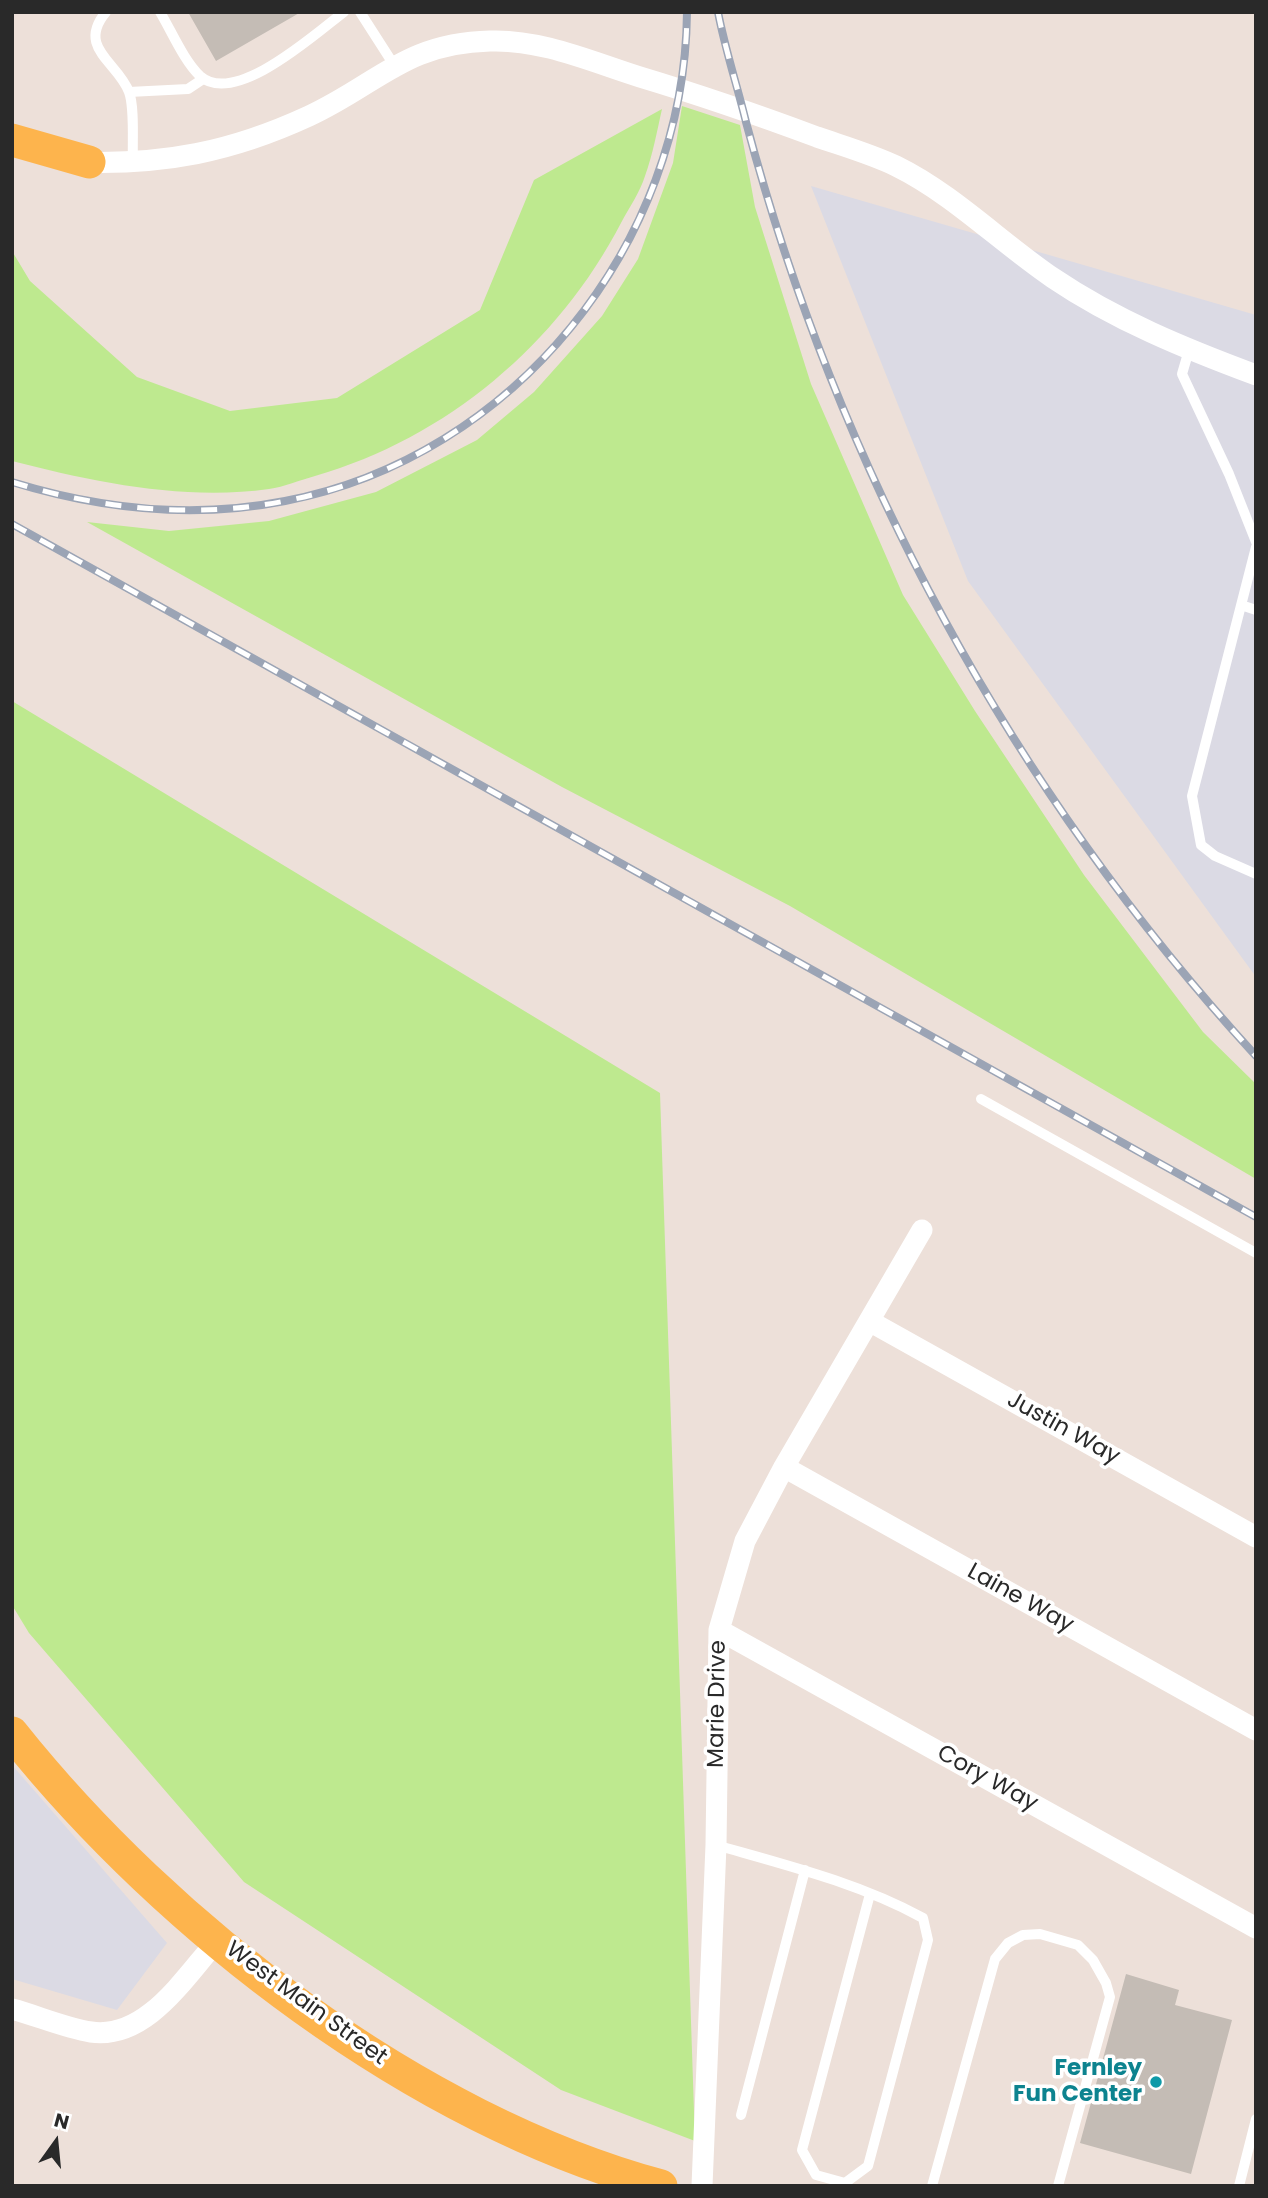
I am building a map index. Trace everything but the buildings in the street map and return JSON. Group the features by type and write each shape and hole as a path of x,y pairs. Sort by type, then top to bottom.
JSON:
{"main road":[{"path":"12,140 89,162"},
{"name":"West Main Street","path":"12,1733 79,1811 218,1940 377,2058 458,2104 571,2156 661,2186"}],"street":[{"path":"12,156 133,163 179,158 239,145 311,115 394,65 444,46 494,40 519,42 743,110 895,166 952,201 1053,278 1109,311 1189,350 1256,375"},
{"name":"Marie Drive","path":"702,2186 716,1845 719,1630 745,1541 784,1467 922,1230"},
{"name":"Justin Way","path":"870,1322 1256,1536"},
{"name":"Laine Way","path":"784,1467 1256,1731"},
{"name":"Cory Way","path":"719,1630 1256,1928"},
{"path":"12,2009 92,2032 125,2029 152,2013 218,1940"}],"lane":[{"path":"106,12 95,31 96,40 100,52 129,92 133,163"},
{"path":"160,12 203,79 229,86 254,75 344,12"},
{"path":"360,12 394,65"},
{"path":"129,92 188,89 203,79"},
{"path":"1189,350 1182,374 1229,474 1256,545 1192,796 1201,845 1215,856 1256,874"},
{"path":"1241,605 1256,610"},
{"path":"981,1099 1256,1253"},
{"path":"716,1845 805,1870 870,1894 923,1918 928,1940 868,2166 845,2183 816,2175 802,2150 870,1894"},
{"path":"741,2115 805,1870"},
{"path":"932,2186 995,1959 1008,1942 1023,1935 1040,1934 1078,1945 1093,1960 1110,1997 1058,2186"},
{"path":"1239,2186 1256,2119"}],"shaded area":[{"path":"811,186 1256,315 1256,977 968,581"},
{"path":"12,1765 167,1943 117,2010 12,1979"}],"green space":[{"path":"682,106 740,125 755,207 811,384 903,595 975,711 1084,875 1203,1032 1256,1084 1256,1179 790,906 562,787 87,522 169,531 269,521 376,492 477,440 534,392 602,316 638,259 673,163"},
{"path":"662,109 640,188 595,267 565,308 531,346 494,381 453,411 410,437 363,459 315,476 275,488 237,492 205,493 139,487 12,461 12,251 30,281 137,377 230,411 337,398 480,310 534,180"},
{"path":"12,701 660,1093 695,2141 561,2090 244,1882 29,1633 12,1605"}],"railway":[{"path":"12,482 113,505 182,510 251,506 285,501 368,477 444,439 512,388 571,327 619,257 656,180 679,98 687,12"},
{"path":"718,12 746,122 784,251 830,377 884,500 944,620 1012,736 1087,847 1168,954 1256,1056"},
{"path":"12,524 1256,1217"}],"place":[{"name":"Fernley Fun Center","path":"1156,2082"}]}
